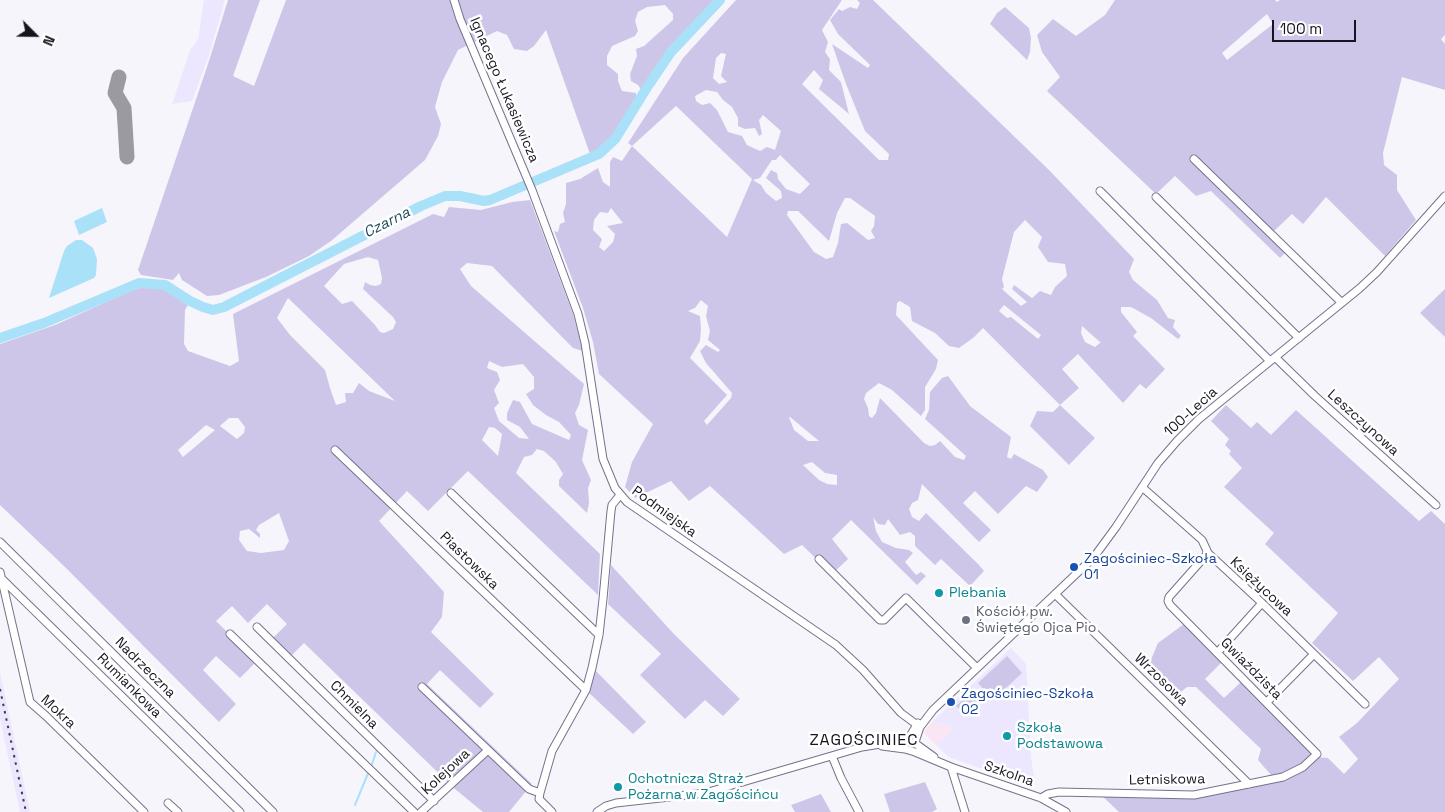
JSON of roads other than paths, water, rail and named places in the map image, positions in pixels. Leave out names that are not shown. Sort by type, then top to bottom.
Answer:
[{"type":"street","name":"Ignacego Łukasiewicza","points":[[454,0],[460,19],[532,190]]},
{"type":"street","points":[[1194,159],[1341,302]]},
{"type":"street","name":"Podmiejska","points":[[532,190],[578,314],[585,343],[604,459],[611,482],[620,495],[676,536],[826,638],[858,666],[901,713],[918,726]]},
{"type":"street","name":"Leszczynowa","points":[[1100,191],[1273,359],[1436,505]]},
{"type":"street","name":"100-Lecia","points":[[907,750],[913,749],[911,741],[925,715],[933,710],[1056,595],[1102,547],[1158,463],[1188,430],[1377,272],[1445,196]]},
{"type":"street","points":[[1156,197],[1299,338]]},
{"type":"street","name":"Piastowska","points":[[335,450],[386,501],[586,690]]},
{"type":"street","name":"Księżycowa","points":[[1142,487],[1202,540],[1208,554],[1262,603],[1365,704]]},
{"type":"street","points":[[452,493],[598,635]]},
{"type":"street","points":[[552,812],[539,799],[540,793],[552,751],[586,690],[592,668],[598,635],[610,511],[620,495]]},
{"type":"street","name":"Nadrzeczna","points":[[0,542],[273,812]]},
{"type":"street","name":"Gwiaździsta","points":[[1208,554],[1169,597],[1168,601],[1317,754]]},
{"type":"street","points":[[819,559],[880,620],[884,620],[906,598],[977,668]]},
{"type":"street","name":"Mokra","points":[[1,575],[30,702],[144,812]]},
{"type":"street","name":"Rumiankowa","points":[[1,575],[240,812]]},
{"type":"street","name":"Wrzosowa","points":[[1056,595],[1249,784]]},
{"type":"street","points":[[1217,653],[1262,603]]},
{"type":"street","name":"Chmielna","points":[[257,626],[434,801]]},
{"type":"street","points":[[230,634],[414,812]]},
{"type":"street","points":[[1267,702],[1314,654]]},
{"type":"street","points":[[422,688],[529,789],[540,793]]},
{"type":"street","points":[[597,812],[606,806],[616,803],[706,793],[874,745],[911,741]]},
{"type":"street","points":[[907,750],[903,744],[911,741]]},
{"type":"street","name":"Szkolna","points":[[911,741],[942,763]]},
{"type":"street","points":[[874,745],[907,750]]},
{"type":"street","name":"Szkolna","points":[[907,750],[950,767],[1041,798],[1066,812]]},
{"type":"street","name":"Kolejowa","points":[[421,812],[487,751]]},
{"type":"street","name":"Letniskowa","points":[[1041,798],[1048,794],[1059,792],[1194,795],[1283,777],[1303,767],[1317,754]]},
{"type":"street","points":[[832,756],[859,812]]},
{"type":"street","points":[[950,767],[965,812]]},
{"type":"street","points":[[168,803],[178,812]]},
{"type":"water","points":[[102,208],[107,222],[79,235],[74,221]]},
{"type":"water","points":[[76,240],[82,240],[93,248],[97,259],[96,275],[94,278],[49,298],[64,251],[67,246]]},
{"type":"waterway","name":"Czarna","points":[[0,338],[44,323],[139,283],[165,285],[190,301],[213,310],[224,307],[421,206],[445,196],[460,196],[484,201],[490,200],[599,154],[616,138],[671,52],[720,0]]},
{"type":"waterway","points":[[371,767],[376,752]]},
{"type":"waterway","points":[[355,805],[369,771]]},
{"type":"railway","points":[[0,689],[26,812]]},
{"type":"place","name":"Zagościniec-Szkoła 01","points":[[1074,567]]},
{"type":"place","name":"Plebania","points":[[939,593]]},
{"type":"place","name":"Kościół pw. Świętego Ojca Pio","points":[[966,620]]},
{"type":"place","name":"Zagościniec-Szkoła 02","points":[[951,702]]},
{"type":"place","name":"Szkoła Podstawowa","points":[[1007,736]]},
{"type":"place","name":"Ochotnicza Straż Pożarna w Zagościńcu","points":[[618,787]]},
{"type":"district","name":"ZAGOŚCINIEC","points":[[864,741]]}]
